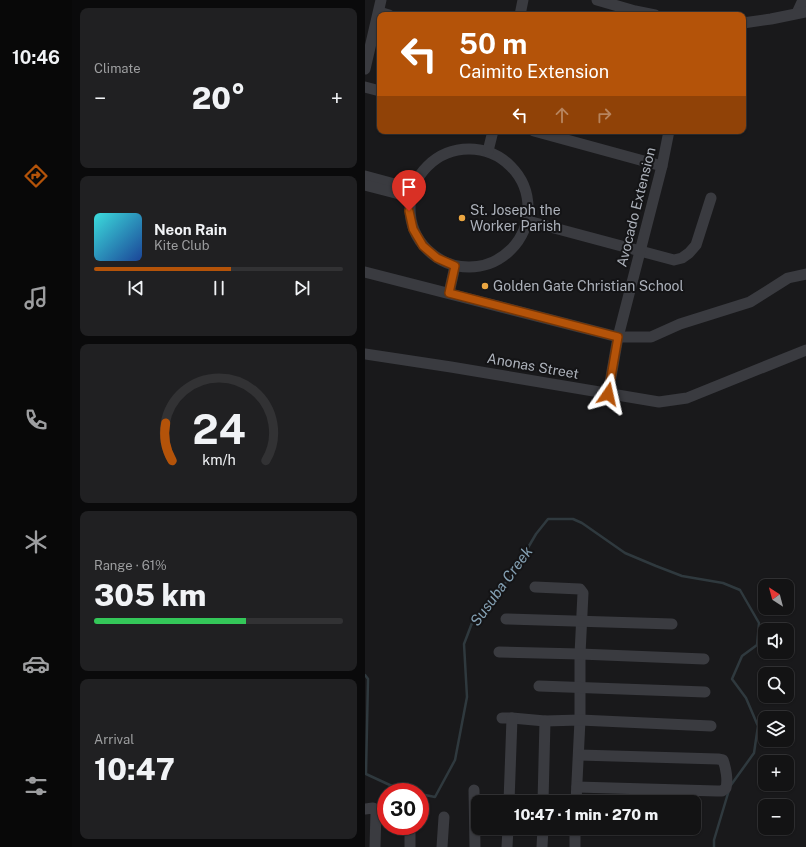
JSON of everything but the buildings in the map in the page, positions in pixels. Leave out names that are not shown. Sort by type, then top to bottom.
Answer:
[{"type":"street","points":[[381,0],[384,12]]},
{"type":"street","points":[[521,12],[523,0]]},
{"type":"street","points":[[597,0],[619,3],[646,12]]},
{"type":"street","points":[[746,23],[801,13],[803,0]]},
{"type":"street","points":[[365,68],[377,34]]},
{"type":"street","points":[[365,87],[377,90]]},
{"type":"street","points":[[485,150],[486,134]]},
{"type":"street","points":[[485,150],[492,134]]},
{"type":"street","points":[[545,134],[662,166]]},
{"type":"street","name":"Avocado Extension","points":[[608,394],[618,337],[641,251],[668,134]]},
{"type":"street","points":[[463,148],[485,150],[504,159],[517,171],[525,186],[529,204],[528,221],[520,239],[508,253],[497,260],[492,263],[473,267],[455,266],[437,258],[423,246],[413,229],[409,211],[412,193],[418,177],[430,163],[446,153],[463,148]]},
{"type":"street","points":[[365,176],[412,193]]},
{"type":"street","points":[[365,185],[412,193]]},
{"type":"street","points":[[528,221],[674,260],[682,258],[696,245],[711,198]]},
{"type":"street","points":[[449,293],[455,266]]},
{"type":"street","points":[[365,272],[618,337],[651,337],[680,324],[750,302],[788,278],[806,274]]},
{"type":"street","name":"Anonas Street","points":[[365,354],[659,402],[687,398],[806,350]]},
{"type":"street","points":[[535,587],[580,589],[583,593],[580,654],[579,755],[576,795]]},
{"type":"street","points":[[507,619],[672,624]]},
{"type":"street","points":[[499,652],[704,659]]},
{"type":"street","points":[[539,686],[705,692]]},
{"type":"street","points":[[509,795],[507,718],[545,721],[580,720],[711,726]]},
{"type":"street","points":[[543,795],[545,721]]},
{"type":"street","points":[[577,787],[722,791],[726,788],[727,784],[723,760],[718,759],[579,755]]},
{"type":"street","points":[[474,790],[475,847]]},
{"type":"street","points":[[365,809],[373,808],[376,812],[375,847]]},
{"type":"street","points":[[442,847],[444,817]]},
{"type":"street","points":[[410,835],[410,847]]},
{"type":"street","points":[[507,847],[508,835]]},
{"type":"street","points":[[542,847],[543,835]]},
{"type":"street","points":[[575,835],[575,847]]},
{"type":"waterway","name":"Susuba Creek","points":[[429,796],[435,797],[455,760],[467,697],[464,644],[472,623],[512,575],[536,534],[548,519],[573,519],[582,523],[625,553],[682,576],[723,583],[740,590],[759,623],[757,645],[742,656],[732,679],[746,698],[758,726],[754,753],[731,785]]},
{"type":"waterway","name":"Susuba Creek","points":[[365,675],[368,679],[366,774],[386,783]]},
{"type":"waterway","name":"Susuba Creek","points":[[714,847],[714,840],[729,790]]},
{"type":"place","name":"St. Joseph the Worker Parish","points":[[462,218]]},
{"type":"place","name":"Golden Gate Christian School","points":[[485,286]]},
{"type":"route","points":[[409,211],[413,229],[423,246],[437,258],[455,266],[449,293],[618,337],[608,394]]}]
